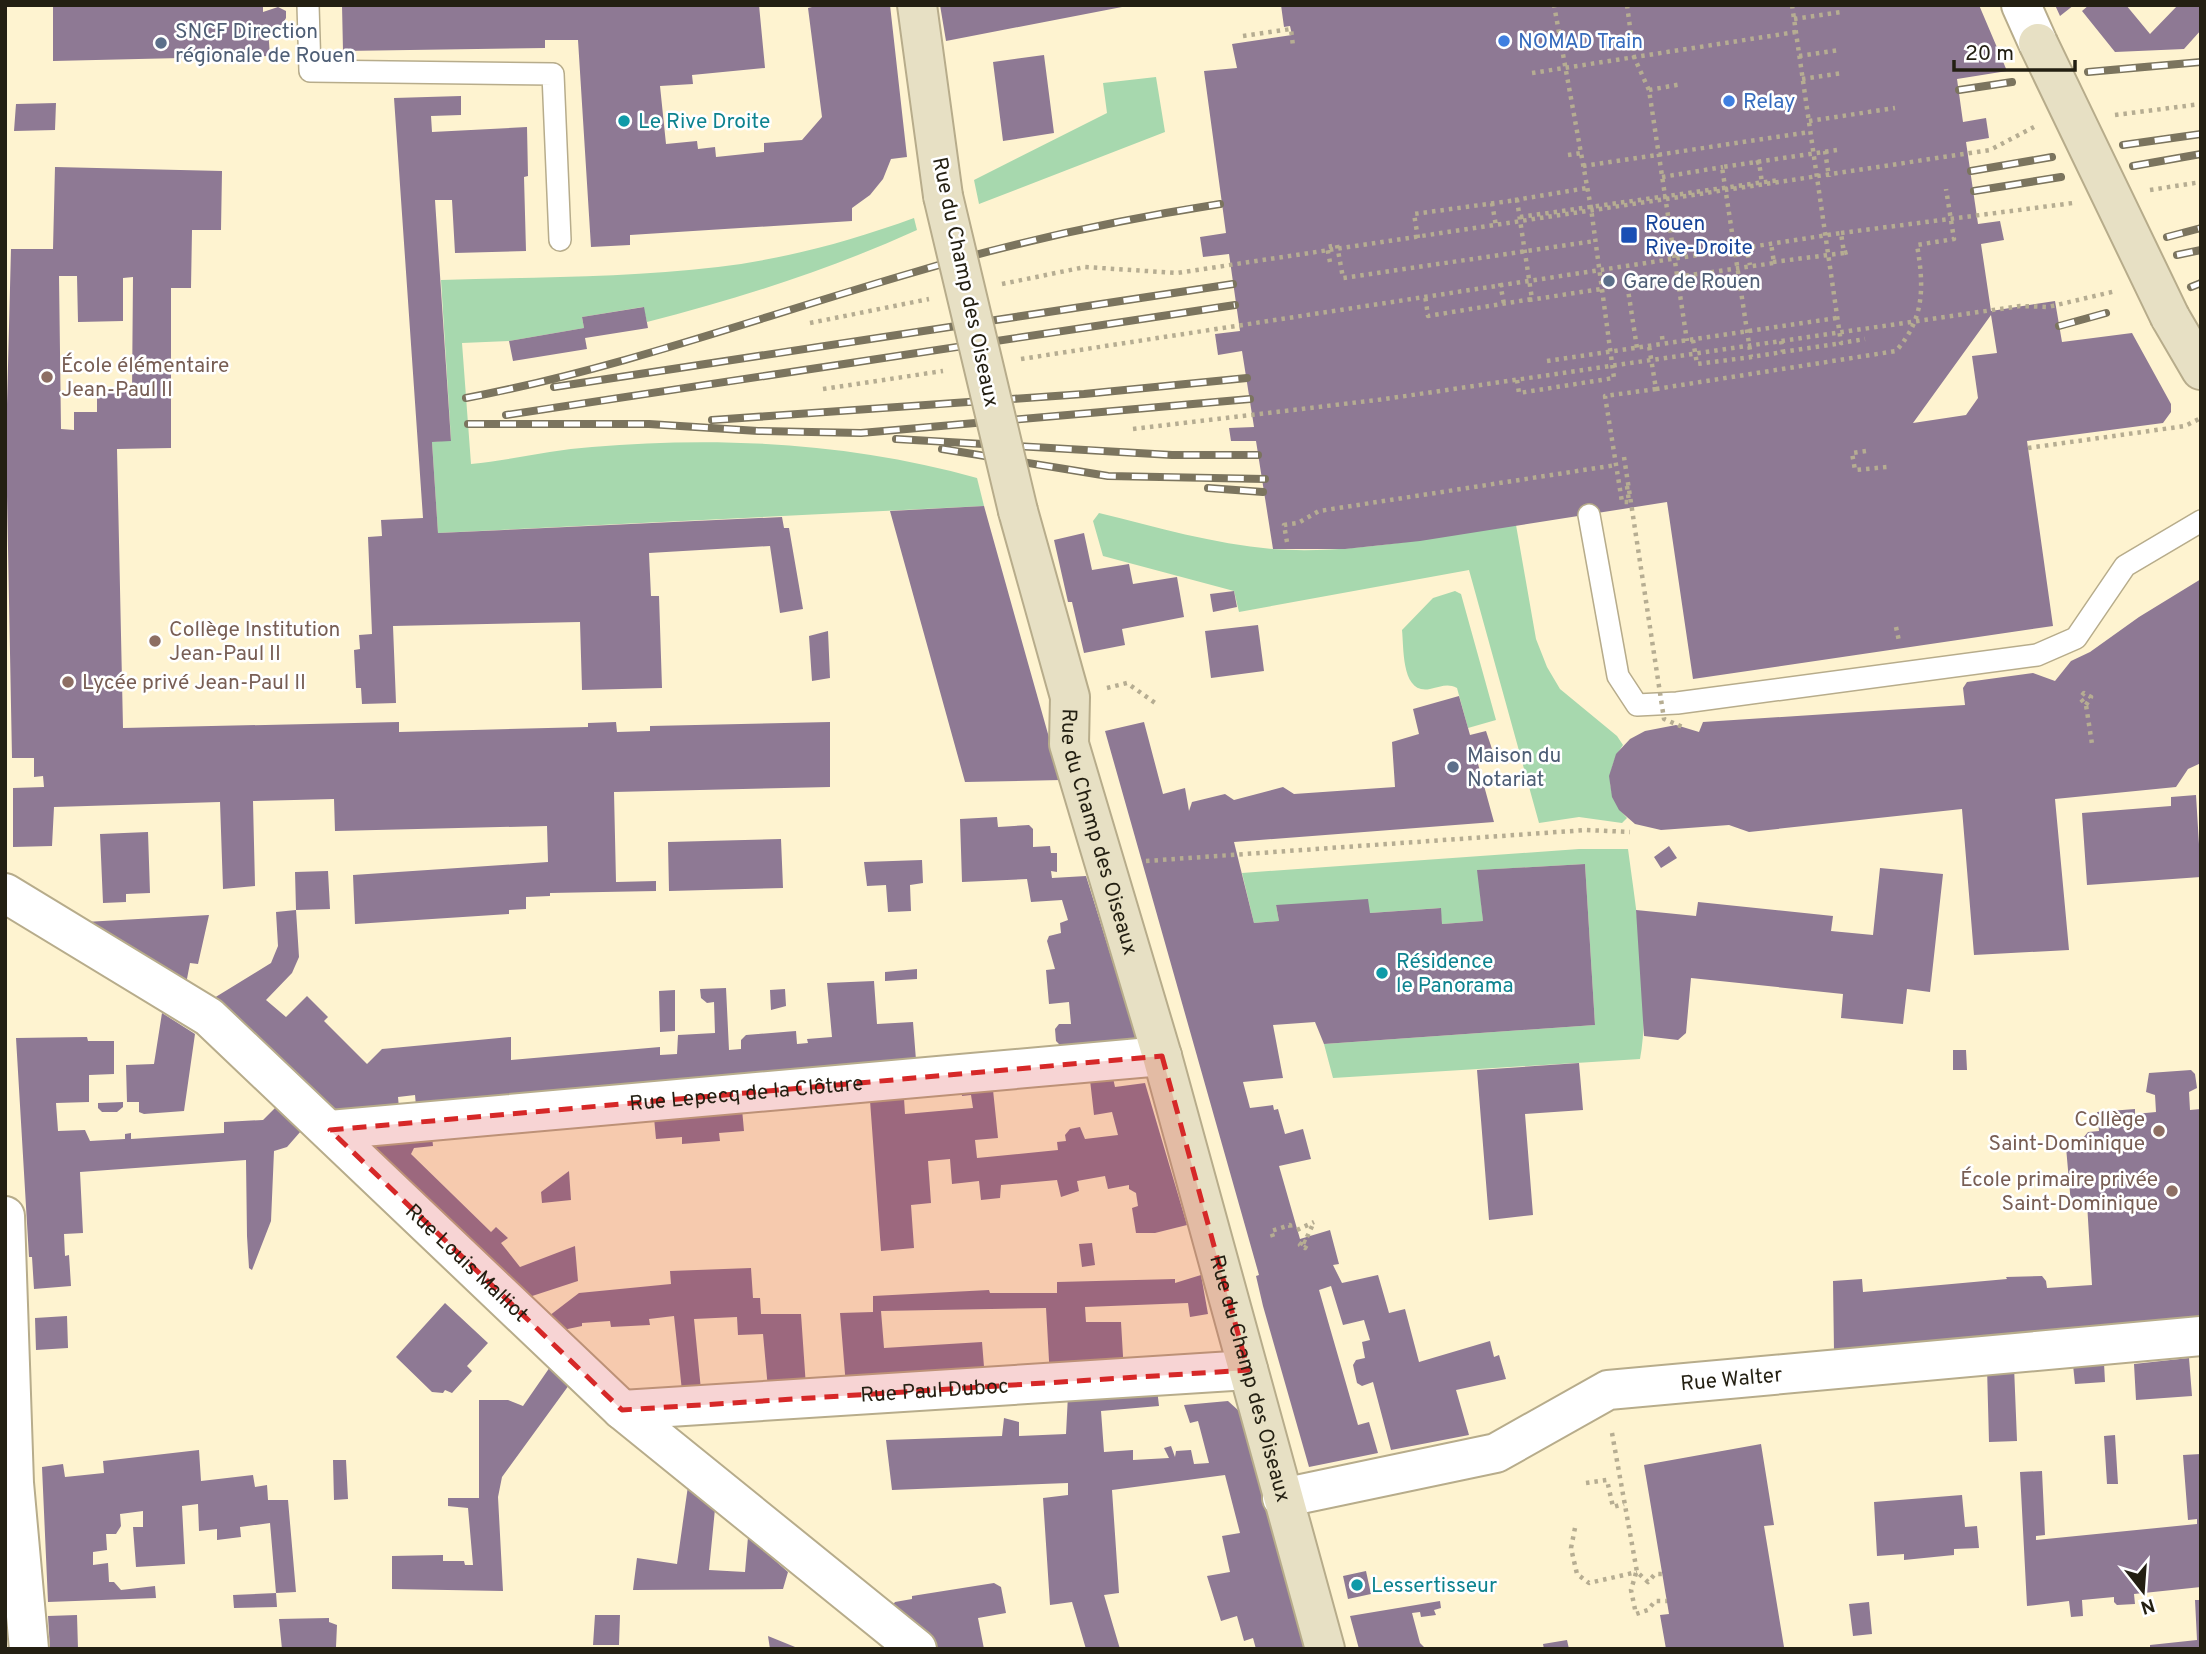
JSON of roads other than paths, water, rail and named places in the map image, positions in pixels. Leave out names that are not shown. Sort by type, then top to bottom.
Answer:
[{"type":"street","name":"Rue du Champ des Oiseaux","points":[[917,5],[943,196],[1018,511],[1070,697],[1069,744],[1162,1056],[1325,1649]]},
{"type":"street","points":[[2021,5],[2170,317],[2201,370]]},
{"type":"street","name":"Rue Louis Malliot","points":[[5,893],[209,1017],[622,1410],[917,1649]]},
{"type":"street","name":"Rue Lepecq de la Clôture","points":[[330,1130],[1162,1056]]},
{"type":"street","points":[[5,1216],[14,1483],[29,1649]]},
{"type":"street","name":"Rue Walter","points":[[1282,1498],[1496,1453],[1608,1390],[2201,1336]]},
{"type":"street","name":"Rue Paul Duboc","points":[[622,1410],[1248,1370]]},
{"type":"lane","points":[[308,5],[310,71],[553,74],[560,240]]},
{"type":"lane","points":[[1589,515],[1618,676],[1637,705],[1677,703],[2038,655],[2076,638],[2125,566],[2201,521]]},
{"type":"railway","points":[[2088,72],[2201,62]]},
{"type":"railway","points":[[1959,90],[2012,82]]},
{"type":"railway","points":[[2123,145],[2201,134]]},
{"type":"railway","points":[[2133,166],[2201,154]]},
{"type":"railway","points":[[1971,171],[2052,157]]},
{"type":"railway","points":[[1974,191],[2061,177]]},
{"type":"railway","points":[[466,398],[636,357],[990,251],[1143,217],[1220,204]]},
{"type":"railway","points":[[2167,237],[2201,228]]},
{"type":"railway","points":[[2177,255],[2201,250]]},
{"type":"railway","points":[[2191,287],[2201,283]]},
{"type":"railway","points":[[554,387],[1233,284]]},
{"type":"railway","points":[[506,415],[1235,305]]},
{"type":"railway","points":[[2059,326],[2106,313]]},
{"type":"railway","points":[[712,420],[1084,394],[1247,378]]},
{"type":"railway","points":[[468,424],[649,424],[758,431],[861,433],[1250,399]]},
{"type":"railway","points":[[896,439],[1172,455],[1258,455]]},
{"type":"railway","points":[[942,449],[1108,476],[1265,479]]},
{"type":"railway","points":[[1208,488],[1263,492]]},
{"type":"place","name":"NOMAD Train","points":[[1504,41]]},
{"type":"place","name":"SNCF Direction régionale de Rouen","points":[[161,43]]},
{"type":"place","name":"Relay","points":[[1729,101]]},
{"type":"place","name":"Le Rive Droite","points":[[624,121]]},
{"type":"place","name":"Rouen Rive-Droite","points":[[1629,235]]},
{"type":"place","name":"Gare de Rouen","points":[[1609,281]]},
{"type":"place","name":"École élémentaire Jean-Paul II","points":[[47,377]]},
{"type":"place","name":"Collège Institution Jean-Paul II","points":[[155,641]]},
{"type":"place","name":"Lycée privé Jean-Paul II","points":[[68,682]]},
{"type":"place","name":"Maison du Notariat","points":[[1453,767]]},
{"type":"place","name":"Résidence le Panorama","points":[[1382,973]]},
{"type":"place","name":"Collège Saint-Dominique","points":[[2159,1131]]},
{"type":"place","name":"École primaire privée Saint-Dominique","points":[[2172,1191]]},
{"type":"place","name":"Lessertisseur","points":[[1357,1585]]}]
